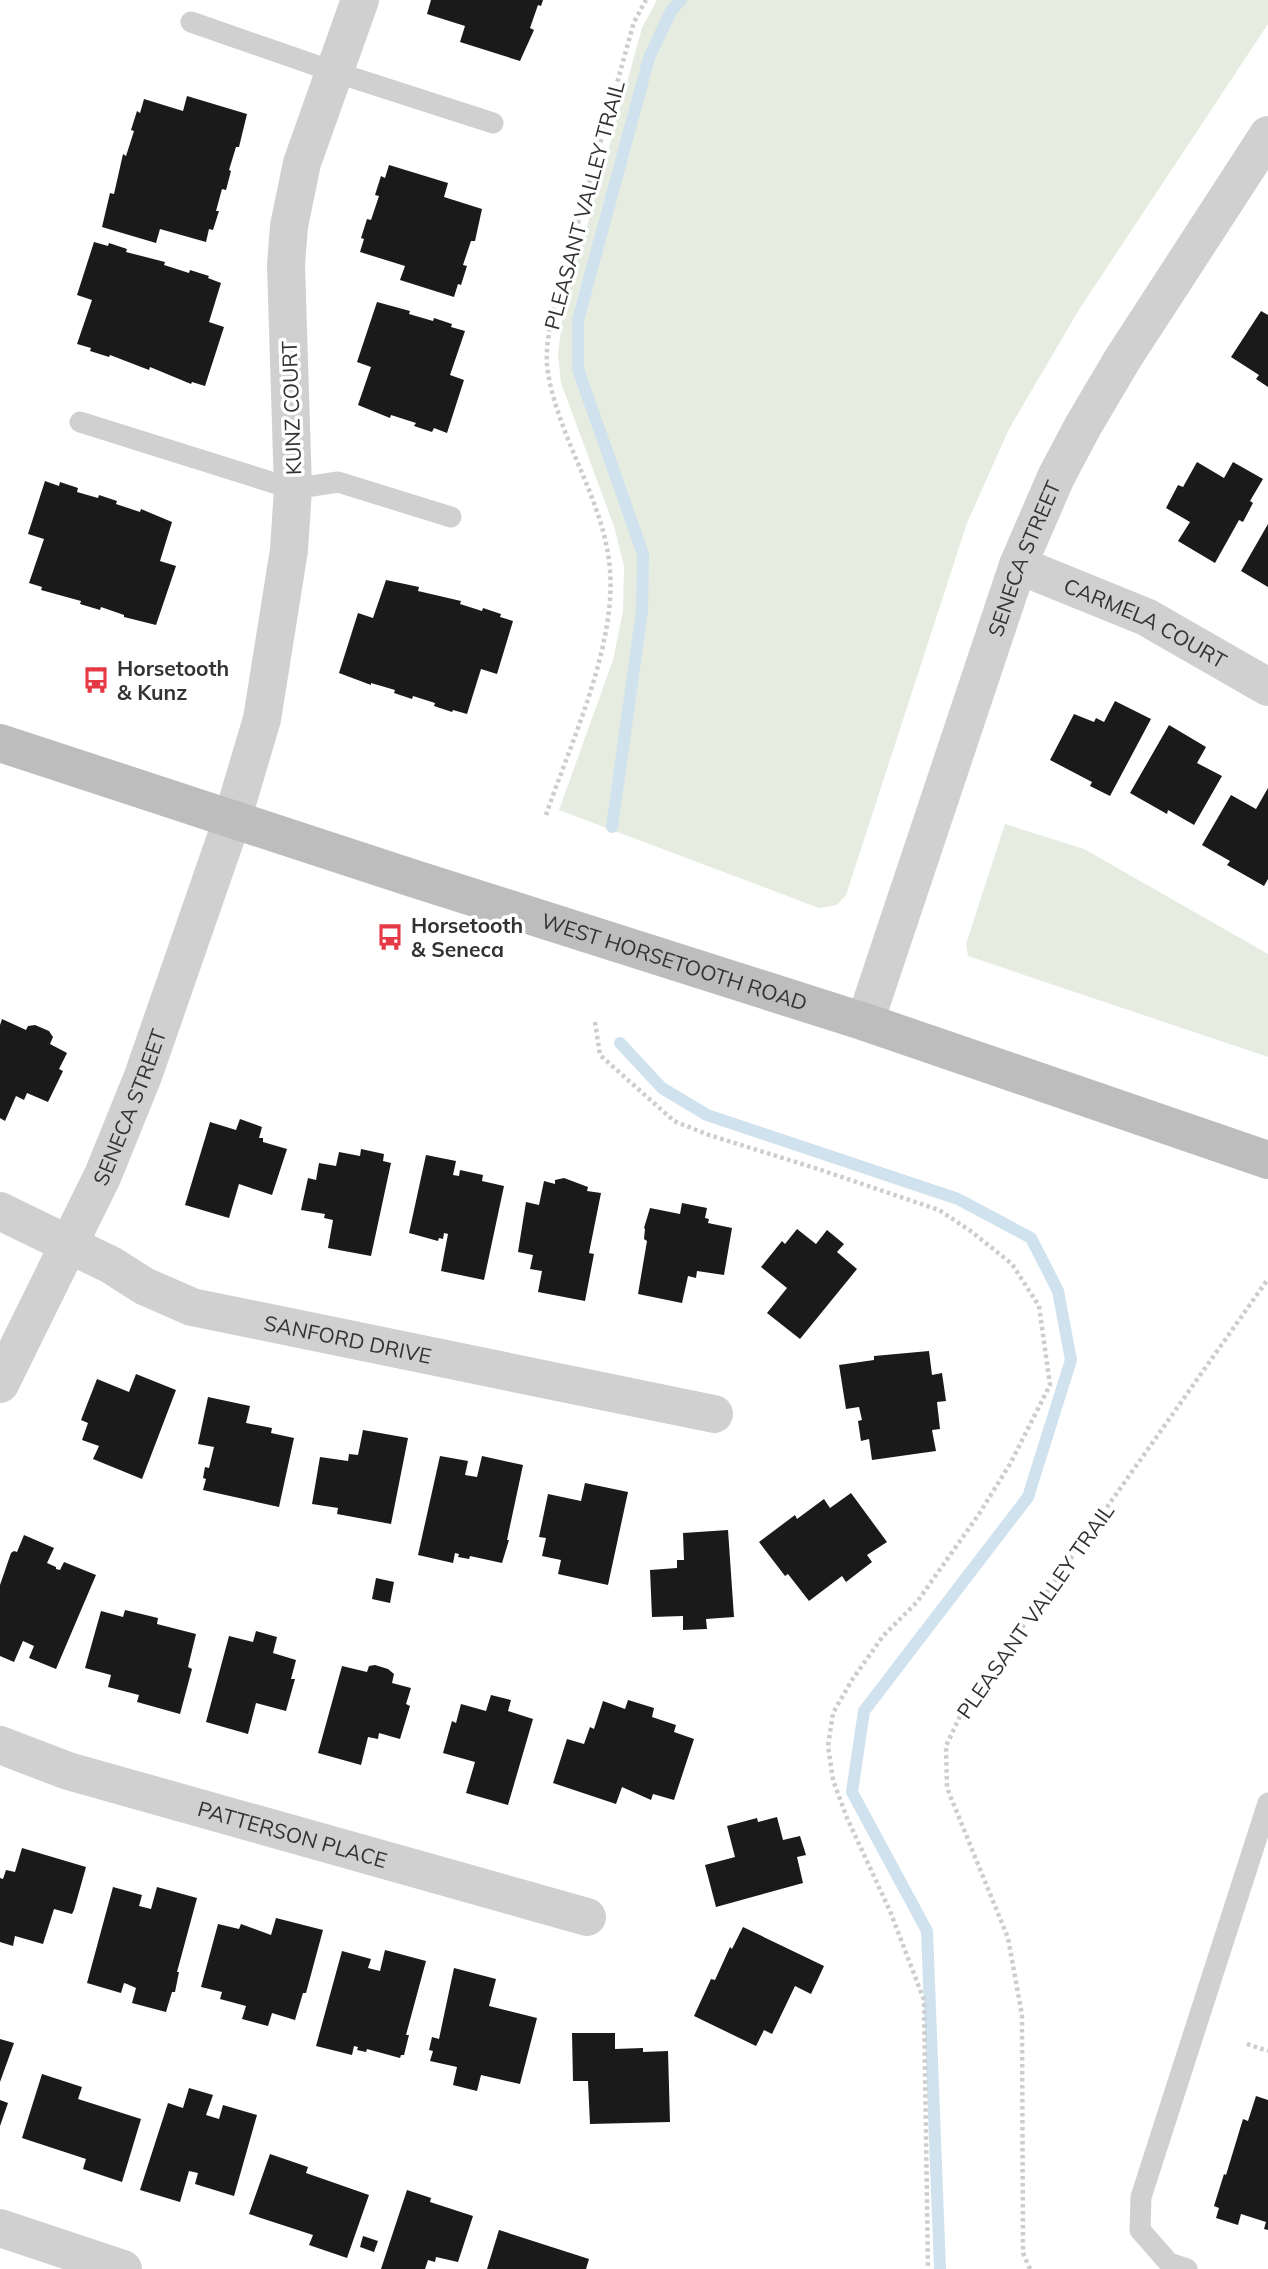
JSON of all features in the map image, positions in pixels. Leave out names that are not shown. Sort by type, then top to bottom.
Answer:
[{"type":"main road","name":"WEST HORSETOOTH ROAD","points":[[0,743],[865,1022],[1268,1160]]},
{"type":"street","name":"KUNZ COURT","points":[[232,820],[262,719],[289,550],[293,489],[286,265],[289,226],[302,163],[360,0]]},
{"type":"street","name":"SENECA STREET","points":[[865,1022],[1018,565],[1056,477],[1083,426],[1256,181],[1268,135]]},
{"type":"street","name":"CARMELA COURT","points":[[1018,565],[1146,617],[1268,687]]},
{"type":"street","name":"SENECA STREET","points":[[0,1384],[103,1175],[143,1076],[232,820]]},
{"type":"street","name":"SANFORD DRIVE","points":[[0,1211],[111,1265],[144,1286],[192,1307],[714,1414]]},
{"type":"street","name":"PATTERSON PLACE","points":[[0,1745],[68,1771],[587,1917]]},
{"type":"street","points":[[0,2228],[123,2269]]},
{"type":"lane","points":[[191,22],[334,72],[493,122]]},
{"type":"lane","points":[[80,422],[293,489],[338,482],[451,517]]},
{"type":"lane","points":[[1186,2269],[1169,2263],[1140,2230],[1142,2197],[1268,1803]]},
{"type":"path","name":"PLEASANT VALLEY TRAIL","points":[[546,815],[601,657],[609,615],[610,570],[603,532],[554,398],[547,372],[547,347],[551,320],[634,22],[646,0]]},
{"type":"path","points":[[595,1022],[600,1055],[674,1121],[709,1135],[818,1168],[939,1210],[972,1231],[1012,1264],[1039,1306],[1050,1385],[1010,1464],[979,1514],[917,1602],[883,1636],[852,1680],[833,1713],[828,1746],[833,1780],[847,1818],[890,1911],[924,2000],[928,2269]]},
{"type":"path","name":"PLEASANT VALLEY TRAIL","points":[[1030,2269],[1023,2253],[1022,2015],[1007,1938],[947,1788],[946,1746],[961,1714],[1268,1279]]},
{"type":"path","points":[[1247,2044],[1268,2051]]},
{"type":"shaded area","points":[[657,0],[1268,0],[1268,24],[1080,308],[1009,429],[967,523],[846,895],[837,905],[819,908],[559,810],[613,660],[623,611],[624,566],[614,526],[561,383],[558,354],[563,313],[642,28]]},
{"type":"shaded area","points":[[1005,824],[1084,849],[1268,954],[1268,1057],[968,956],[966,944]]},
{"type":"building","points":[[431,0],[543,0],[541,6],[538,5],[530,28],[534,30],[520,61],[460,42],[465,26],[427,14]]},
{"type":"building","points":[[187,96],[247,114],[239,147],[236,147],[229,170],[231,171],[226,190],[222,189],[216,211],[219,211],[213,230],[209,229],[206,242],[160,229],[156,243],[102,227],[110,193],[114,194],[123,154],[126,156],[137,111],[140,113],[144,99],[183,111]]},
{"type":"building","points":[[389,165],[448,183],[444,197],[482,209],[475,241],[471,241],[463,265],[467,266],[461,285],[458,284],[454,297],[400,280],[405,266],[360,252],[367,219],[371,220],[379,196],[375,195],[381,176],[385,178]]},
{"type":"building","points":[[94,242],[108,246],[109,243],[127,249],[126,252],[165,262],[164,265],[189,273],[190,270],[209,276],[208,278],[221,283],[209,322],[224,327],[205,386],[192,382],[191,384],[150,367],[149,370],[110,355],[109,357],[90,351],[91,348],[77,344],[92,300],[77,295]]},
{"type":"building","points":[[377,302],[433,321],[434,318],[465,331],[450,375],[464,380],[447,433],[434,428],[432,432],[414,426],[416,423],[391,415],[390,418],[358,405],[371,367],[357,362]]},
{"type":"building","points":[[1261,311],[1268,315],[1268,387],[1256,379],[1259,375],[1231,357]]},
{"type":"building","points":[[1197,462],[1224,478],[1233,462],[1263,479],[1250,501],[1253,503],[1243,522],[1239,520],[1215,563],[1178,541],[1190,522],[1166,508],[1178,485],[1183,487]]},
{"type":"building","points":[[45,481],[59,486],[60,482],[78,488],[77,492],[98,498],[99,495],[117,501],[116,504],[140,512],[141,509],[172,522],[160,561],[176,566],[156,625],[124,617],[101,607],[100,610],[80,604],[81,601],[41,590],[42,587],[29,583],[44,539],[28,534]]},
{"type":"building","points":[[1268,524],[1268,587],[1241,571]]},
{"type":"building","points":[[386,580],[419,587],[418,591],[461,601],[460,604],[482,611],[483,608],[513,621],[497,674],[481,669],[467,714],[453,710],[452,712],[434,706],[435,703],[413,696],[412,699],[394,693],[395,690],[371,685],[339,673],[358,613],[373,618]]},
{"type":"building","points":[[1115,701],[1151,719],[1110,796],[1090,786],[1092,782],[1050,760],[1074,714],[1094,722],[1096,718],[1104,722]]},
{"type":"building","points":[[1169,725],[1206,747],[1197,763],[1222,776],[1194,825],[1168,810],[1167,814],[1130,793]]},
{"type":"building","points":[[1268,788],[1268,879],[1264,886],[1227,865],[1230,861],[1202,845],[1231,795],[1256,809]]},
{"type":"building","points":[[2,1019],[26,1030],[28,1026],[35,1025],[49,1031],[53,1037],[50,1044],[67,1053],[59,1069],[63,1071],[48,1102],[27,1093],[24,1100],[16,1096],[5,1121],[0,1118]]},
{"type":"building","points":[[240,1119],[262,1127],[259,1138],[263,1138],[263,1142],[287,1149],[272,1195],[239,1184],[229,1218],[185,1205],[210,1122],[236,1130]]},
{"type":"building","points":[[361,1149],[384,1154],[383,1161],[391,1163],[371,1256],[328,1248],[333,1220],[324,1218],[325,1214],[301,1210],[308,1178],[316,1180],[319,1163],[336,1166],[339,1152],[360,1156]]},
{"type":"building","points":[[426,1155],[456,1161],[453,1175],[459,1176],[460,1170],[483,1175],[482,1181],[504,1186],[484,1280],[441,1271],[448,1234],[444,1233],[443,1239],[439,1238],[438,1241],[409,1233]]},
{"type":"building","points":[[564,1178],[588,1187],[587,1191],[601,1193],[589,1253],[594,1254],[585,1301],[538,1292],[542,1271],[530,1269],[533,1255],[518,1252],[526,1202],[539,1205],[544,1181],[555,1184],[555,1180]]},
{"type":"building","points":[[682,1203],[707,1208],[705,1218],[709,1219],[708,1223],[732,1228],[724,1275],[697,1271],[696,1278],[688,1276],[682,1303],[638,1294],[647,1241],[644,1239],[644,1228],[650,1208],[680,1214]]},
{"type":"building","points":[[797,1229],[816,1244],[827,1230],[844,1244],[837,1252],[857,1269],[800,1339],[767,1313],[787,1288],[761,1267],[782,1241],[785,1244]]},
{"type":"building","points":[[929,1351],[932,1375],[942,1373],[946,1401],[937,1402],[940,1429],[932,1430],[936,1451],[872,1460],[869,1439],[861,1441],[858,1421],[862,1420],[859,1407],[846,1409],[839,1365],[874,1360],[874,1356]]},
{"type":"building","points":[[136,1374],[176,1390],[142,1479],[93,1459],[99,1446],[82,1440],[88,1423],[81,1420],[97,1379],[129,1392]]},
{"type":"building","points":[[208,1397],[250,1406],[246,1423],[272,1428],[271,1433],[294,1438],[279,1507],[203,1490],[205,1467],[209,1468],[214,1447],[198,1444]]},
{"type":"building","points":[[363,1430],[408,1438],[391,1524],[337,1514],[338,1508],[312,1504],[320,1457],[348,1461],[349,1454],[358,1455]]},
{"type":"building","points":[[440,1456],[468,1461],[465,1475],[477,1477],[482,1456],[523,1465],[502,1563],[470,1556],[469,1559],[458,1557],[459,1554],[455,1553],[453,1563],[418,1555]]},
{"type":"building","points":[[585,1483],[628,1492],[608,1585],[558,1574],[561,1560],[542,1556],[546,1538],[539,1537],[548,1494],[581,1501]]},
{"type":"building","points":[[851,1493],[887,1542],[867,1555],[872,1562],[846,1582],[842,1576],[809,1601],[788,1574],[785,1576],[759,1542],[795,1515],[797,1519],[824,1499],[830,1508]]},
{"type":"building","points":[[728,1530],[734,1617],[706,1619],[707,1629],[683,1630],[683,1616],[652,1617],[650,1570],[677,1568],[677,1560],[684,1560],[683,1533]]},
{"type":"building","points":[[24,1535],[54,1548],[47,1563],[56,1569],[60,1570],[64,1562],[96,1575],[56,1669],[29,1658],[34,1646],[23,1641],[14,1662],[0,1656],[0,1585],[11,1553],[17,1552]]},
{"type":"building","points":[[376,1578],[394,1582],[390,1603],[372,1599]]},
{"type":"building","points":[[125,1610],[158,1618],[157,1624],[196,1634],[188,1667],[192,1669],[180,1714],[137,1702],[139,1695],[108,1687],[111,1675],[85,1668],[101,1611],[123,1617]]},
{"type":"building","points":[[256,1631],[277,1637],[273,1653],[296,1660],[291,1679],[295,1679],[286,1711],[256,1703],[248,1734],[206,1722],[229,1636],[253,1642]]},
{"type":"building","points":[[375,1665],[394,1674],[392,1683],[411,1688],[406,1704],[410,1706],[400,1739],[379,1733],[378,1739],[368,1737],[361,1765],[318,1753],[342,1666],[367,1672],[369,1666]]},
{"type":"building","points":[[491,1695],[511,1700],[508,1711],[533,1719],[508,1805],[466,1793],[475,1762],[443,1753],[452,1721],[456,1723],[461,1704],[486,1711]]},
{"type":"building","points":[[628,1700],[654,1708],[652,1717],[676,1725],[674,1732],[694,1739],[674,1800],[653,1794],[651,1800],[622,1787],[616,1804],[553,1783],[567,1739],[584,1744],[590,1727],[594,1729],[603,1701],[625,1709]]},
{"type":"building","points":[[777,1817],[783,1840],[800,1836],[806,1855],[797,1857],[803,1883],[716,1907],[705,1865],[735,1857],[727,1826],[757,1818],[758,1822]]},
{"type":"building","points":[[22,1848],[86,1867],[72,1914],[54,1909],[43,1944],[15,1936],[13,1946],[0,1942],[0,1878],[3,1879],[6,1870],[15,1872]]},
{"type":"building","points":[[113,1887],[142,1895],[139,1906],[151,1909],[157,1887],[197,1898],[177,1972],[175,1992],[172,1992],[166,2012],[132,2003],[136,1988],[127,1984],[124,1983],[121,1993],[87,1983]]},
{"type":"building","points":[[276,1918],[323,1930],[306,1993],[303,1993],[295,2020],[272,2013],[268,2026],[242,2019],[246,2006],[220,1999],[222,1992],[201,1987],[218,1924],[239,1929],[241,1924],[271,1935]]},
{"type":"building","points":[[743,1927],[824,1966],[811,1994],[795,1986],[772,2034],[764,2030],[756,2046],[694,2016],[711,1979],[715,1980],[730,1947],[732,1949]]},
{"type":"building","points":[[385,1950],[426,1961],[406,2035],[409,2035],[404,2055],[400,2058],[367,2049],[366,2052],[357,2050],[358,2047],[354,2046],[352,2055],[316,2046],[342,1951],[371,1959],[368,1968],[380,1971]]},
{"type":"building","points":[[454,1968],[496,1979],[489,2006],[537,2018],[520,2084],[481,2075],[477,2091],[453,2085],[457,2067],[430,2061],[433,2051],[429,2050],[432,2037],[439,2039]]},
{"type":"building","points":[[572,2033],[615,2033],[615,2049],[668,2051],[670,2122],[590,2124],[588,2081],[573,2081]]},
{"type":"building","points":[[0,2039],[14,2043],[0,2082]]},
{"type":"building","points":[[42,2074],[82,2087],[78,2099],[141,2119],[122,2182],[83,2169],[86,2159],[22,2138]]},
{"type":"building","points":[[189,2088],[213,2095],[206,2115],[219,2119],[223,2105],[257,2115],[234,2196],[195,2184],[198,2173],[189,2171],[180,2202],[140,2190],[168,2103],[183,2108]]},
{"type":"building","points":[[1256,2096],[1268,2100],[1268,2230],[1264,2229],[1266,2222],[1241,2214],[1238,2225],[1216,2218],[1219,2208],[1214,2206],[1243,2119],[1248,2121]]},
{"type":"building","points":[[0,2100],[8,2103],[0,2126]]},
{"type":"building","points":[[270,2154],[308,2167],[306,2173],[369,2195],[347,2258],[309,2245],[313,2235],[249,2214]]},
{"type":"building","points":[[407,2190],[431,2198],[430,2202],[473,2216],[458,2262],[436,2257],[435,2262],[428,2260],[425,2269],[381,2269]]},
{"type":"building","points":[[499,2230],[589,2259],[586,2269],[487,2269]]},
{"type":"building","points":[[363,2236],[378,2241],[374,2252],[360,2247]]},
{"type":"waterway","points":[[612,827],[642,611],[643,554],[578,369],[578,320],[649,58],[671,11],[681,0]]},
{"type":"waterway","points":[[620,1043],[662,1088],[707,1115],[958,1199],[1031,1238],[1058,1291],[1071,1360],[1028,1497],[864,1711],[852,1792],[927,1931],[940,2269]]},
{"type":"place","name":"Horsetooth & Kunz","points":[[96,680]]},
{"type":"place","name":"Horsetooth & Seneca","points":[[390,937]]}]
